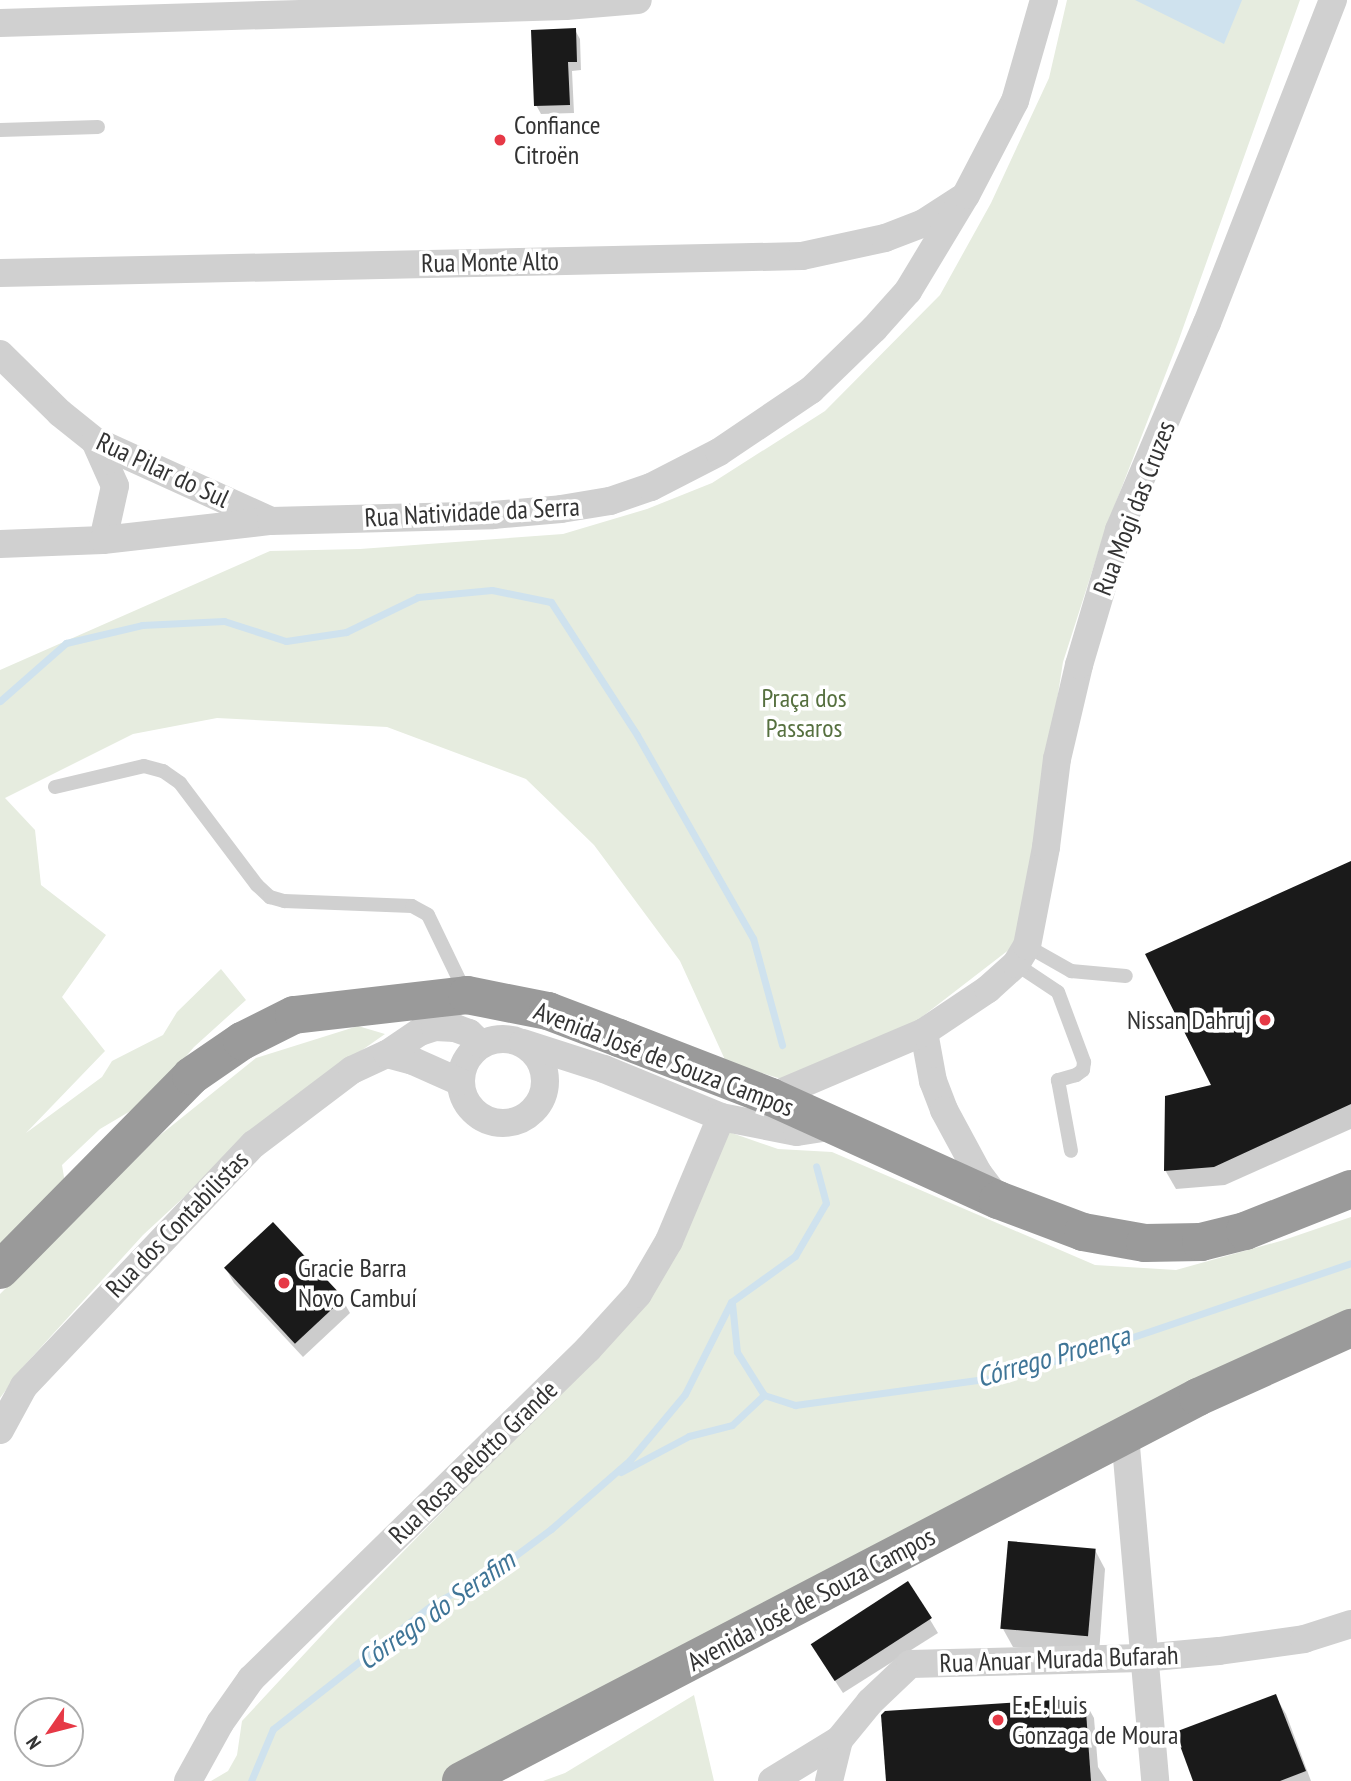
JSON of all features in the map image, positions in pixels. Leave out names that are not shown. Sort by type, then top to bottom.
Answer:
[{"type":"highway","name":"Avenida José de Souza Campos","points":[[0,1270],[191,1076],[242,1041],[294,1015],[467,995],[548,1011],[771,1097],[998,1200],[1083,1232],[1145,1243],[1201,1242],[1245,1231],[1351,1189]]},
{"type":"highway","name":"Avenida José de Souza Campos","points":[[461,1781],[1198,1397],[1346,1332]]},
{"type":"street","points":[[0,23],[459,5],[566,6],[638,0]]},
{"type":"street","name":"Rua Monte Alto","points":[[811,390],[874,329],[908,291],[966,195],[1016,100],[1044,0]]},
{"type":"street","name":"Rua Mogi das Cruzes","points":[[1021,955],[1046,847],[1057,759],[1079,665],[1119,530],[1207,323],[1333,0]]},
{"type":"street","name":"Rua Monte Alto","points":[[0,273],[802,256],[885,238],[922,224],[966,195]]},
{"type":"street","name":"Rua Pilar do Sul","points":[[0,354],[60,413],[94,441],[189,481],[271,520]]},
{"type":"street","name":"Rua Natividade da Serra","points":[[0,544],[103,540],[271,520],[493,515],[610,501],[652,487],[719,452],[811,390]]},
{"type":"street","points":[[94,441],[115,486],[103,540]]},
{"type":"street","points":[[182,530],[190,499],[189,481]]},
{"type":"street","points":[[771,1097],[924,1032],[988,989],[1021,955]]},
{"type":"street","points":[[352,1010],[414,1061],[460,1082]]},
{"type":"street","name":"Rua dos Contabilistas","points":[[0,1430],[24,1386],[254,1144],[352,1070],[435,1027],[456,1028],[469,1033],[481,1044]]},
{"type":"street","points":[[924,1032],[933,1081],[944,1110],[978,1173],[998,1200]]},
{"type":"street","points":[[523,1043],[539,1057],[545,1070],[544,1093],[537,1107],[516,1121],[501,1123],[475,1113],[466,1102],[460,1082],[466,1060],[481,1044],[509,1038],[604,1069],[721,1117],[797,1132],[836,1126]]},
{"type":"street","points":[[545,1070],[604,1069]]},
{"type":"street","name":"Rua Rosa Belotto Grande","points":[[188,1781],[220,1723],[251,1679],[588,1349],[638,1294],[669,1241],[721,1117]]},
{"type":"street","points":[[1125,1435],[1142,1658],[1155,1781]]},
{"type":"street","name":"Rua Anuar Murada Bufarah","points":[[829,1781],[839,1740],[870,1702],[910,1664],[1142,1658],[1266,1646],[1304,1639],[1351,1624]]},
{"type":"street","points":[[772,1781],[839,1740]]},
{"type":"lane","points":[[0,130],[98,127]]},
{"type":"lane","points":[[55,787],[144,766],[163,771],[180,783],[257,885],[270,897],[284,901],[412,906],[428,915],[467,995]]},
{"type":"lane","points":[[1021,955],[1071,971],[1126,976]]},
{"type":"lane","points":[[1021,955],[1058,992],[1084,1062],[1083,1070],[1076,1075],[1058,1080],[1071,1151]]},
{"type":"lane","points":[[1058,992],[1071,971]]},
{"type":"green space","name":"Praça dos Passaros","points":[[1067,0],[1300,0],[1178,342],[1106,528],[1063,662],[1019,942],[914,1023],[791,1082],[726,1062],[680,961],[594,845],[526,779],[387,727],[217,718],[133,734],[5,798],[35,830],[41,885],[106,935],[62,997],[105,1051],[26,1133],[102,1077],[112,1061],[163,1035],[177,1012],[221,969],[246,1000],[194,1047],[149,1100],[100,1129],[62,1165],[65,1183],[0,1249],[0,670],[270,551],[360,549],[563,534],[647,509],[712,483],[825,411],[940,295],[991,203],[1049,78]]},
{"type":"green space","points":[[358,1026],[385,1034],[281,1107],[143,1235],[23,1367],[0,1398],[0,1294],[159,1136],[256,1058]]},
{"type":"green space","points":[[729,1132],[778,1149],[832,1152],[1095,1265],[1176,1270],[1284,1240],[1351,1217],[1351,1313],[460,1781],[211,1781],[228,1771],[237,1755],[242,1721],[334,1622],[623,1328]]},
{"type":"green space","points":[[694,1695],[714,1781],[543,1781],[565,1773]]},
{"type":"water","points":[[1135,0],[1242,0],[1224,44]]},
{"type":"building","points":[[576,28],[577,62],[568,62],[570,105],[534,106],[531,30]]},
{"type":"building","name":"Nissan Dahruj","points":[[1351,861],[1351,1104],[1214,1167],[1164,1171],[1165,1096],[1211,1085],[1145,954]]},
{"type":"building","name":"Gracie Barra Novo Cambuí","points":[[273,1222],[344,1298],[295,1344],[224,1268]]},
{"type":"building","points":[[1008,1541],[1096,1549],[1088,1636],[1000,1629]]},
{"type":"building","points":[[908,1581],[932,1618],[835,1681],[811,1644]]},
{"type":"building","points":[[1276,1694],[1306,1771],[1280,1781],[1193,1781],[1175,1732]]},
{"type":"building","name":"E. E. Luis Gonzaga de Moura","points":[[1085,1698],[1091,1781],[886,1781],[881,1715],[885,1711]]},
{"type":"waterway","points":[[0,701],[66,643],[142,625],[224,621],[286,641],[346,632],[418,597],[492,590],[551,602],[637,735],[753,938],[782,1045]]},
{"type":"waterway","name":"Córrego do Serafim","points":[[251,1781],[273,1729],[433,1604],[496,1570],[551,1529],[630,1460],[685,1394],[731,1302],[795,1256],[826,1203],[816,1166]]},
{"type":"waterway","name":"Córrego Proença","points":[[732,1303],[737,1352],[764,1395],[795,1405],[999,1377],[1118,1342],[1351,1263]]},
{"type":"waterway","name":"Córrego do Serafim","points":[[621,1472],[689,1436],[732,1425],[764,1395]]},
{"type":"place","name":"Confiance Citroën","points":[[500,140]]},
{"type":"place","name":"Nissan Dahruj","points":[[1265,1020]]},
{"type":"place","name":"Gracie Barra Novo Cambuí","points":[[284,1283]]},
{"type":"place","name":"E. E. Luis Gonzaga de Moura","points":[[998,1720]]}]
